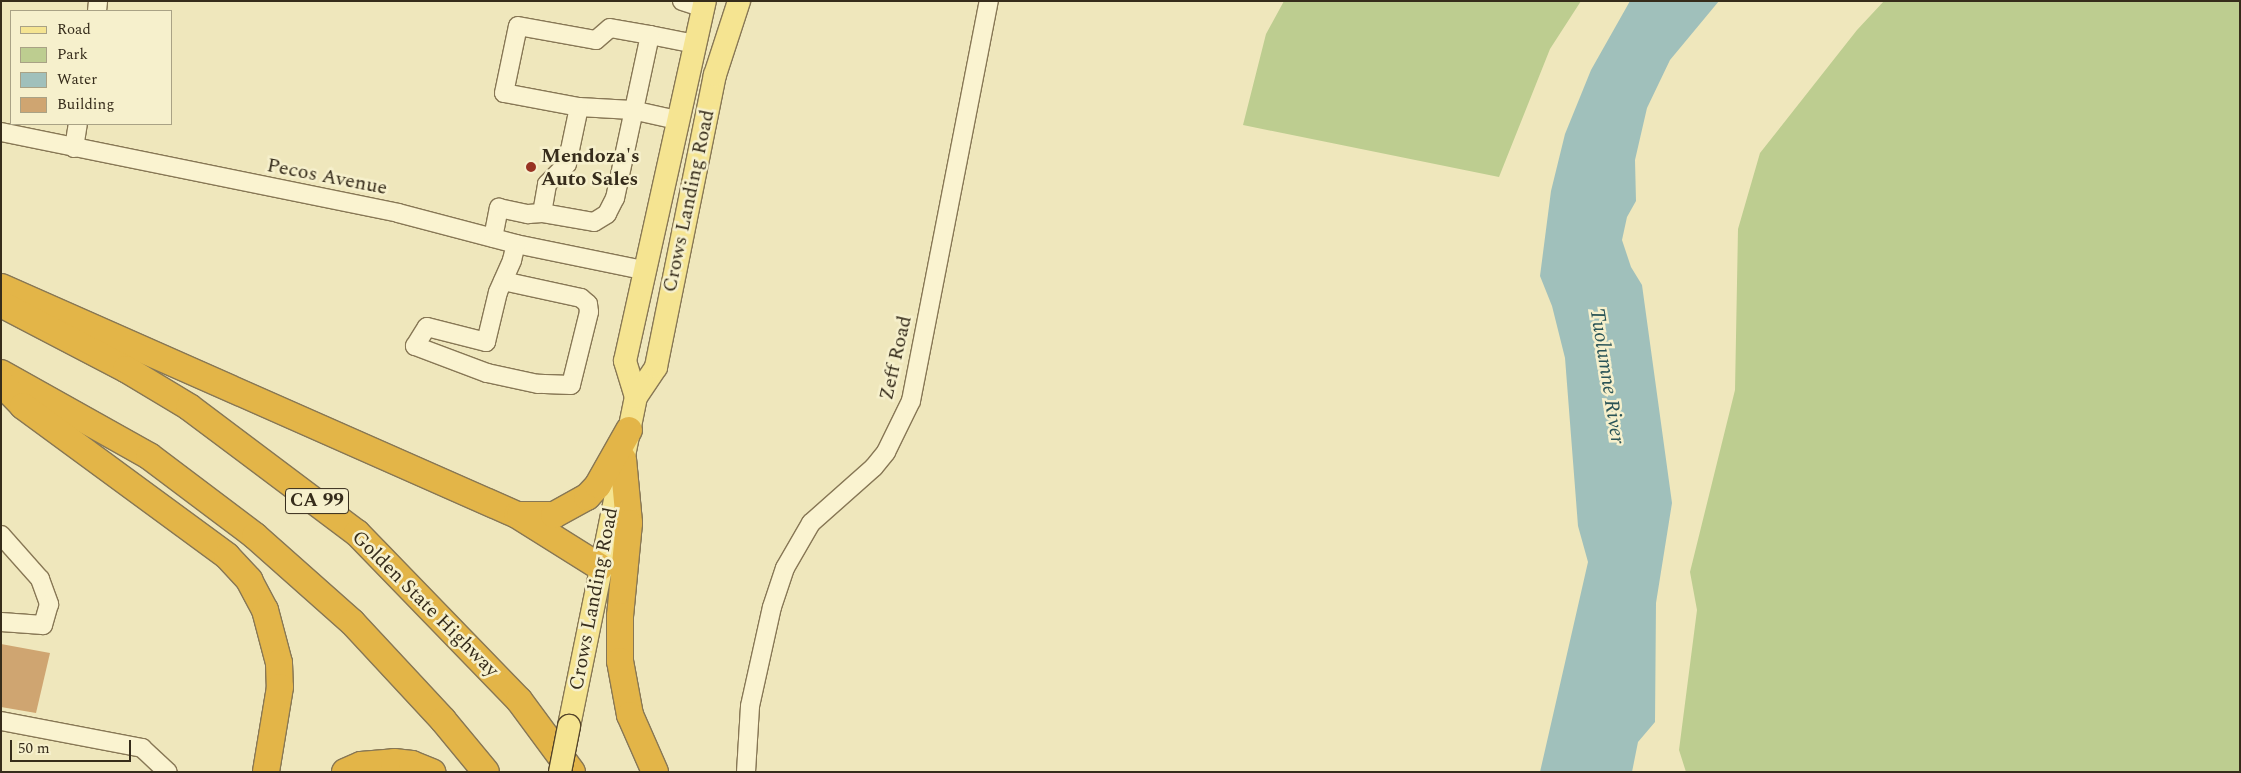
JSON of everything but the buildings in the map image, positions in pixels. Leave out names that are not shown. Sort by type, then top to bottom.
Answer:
[{"type":"highway","points":[[1,287],[517,515],[600,567]]},
{"type":"highway","name":"Golden State Highway","points":[[1,304],[126,369],[189,407],[245,446],[357,533],[519,700],[572,772]]},
{"type":"highway","points":[[1,373],[149,456],[255,536],[352,622],[443,720],[486,772]]},
{"type":"highway","points":[[1,383],[23,406],[227,556],[249,580],[265,610],[280,663],[279,696],[266,772]]},
{"type":"highway","points":[[517,515],[554,515],[587,497],[598,485],[629,430]]},
{"type":"highway","points":[[623,459],[629,523],[620,616],[620,661],[630,715],[655,772]]},
{"type":"highway","points":[[344,772],[361,765],[394,762],[412,764],[432,772]]},
{"type":"main road","name":"Crows Landing Road","points":[[636,397],[625,361],[643,270],[704,5]]},
{"type":"main road","name":"Crows Landing Road","points":[[560,772],[600,567],[636,397],[656,367],[715,75],[739,6]]},
{"type":"street","points":[[682,1],[704,5]]},
{"type":"street","name":"Zeff Road","points":[[746,772],[750,706],[772,607],[785,568],[811,523],[874,467],[886,452],[911,401],[989,1]]},
{"type":"street","points":[[677,120],[632,110],[579,107],[504,93],[518,26],[596,40],[610,28],[695,44]]},
{"type":"street","points":[[493,238],[499,208],[528,214],[542,213],[594,222],[607,214],[615,198],[632,110],[650,35]]},
{"type":"street","points":[[542,213],[547,184],[567,164],[579,107]]},
{"type":"street","points":[[74,148],[78,125]]},
{"type":"street","name":"Pecos Avenue","points":[[1,132],[398,213],[516,244],[643,270]]},
{"type":"street","points":[[503,281],[580,298],[588,304],[590,312],[571,385],[538,384],[487,373],[415,346],[427,327],[486,342],[503,281],[516,244]]},
{"type":"street","points":[[1,535],[40,579],[49,604],[43,626],[1,622]]},
{"type":"street","points":[[1,721],[142,748],[168,772]]},
{"type":"green space","points":[[1284,1],[1581,1],[1550,49],[1499,177],[1243,125],[1266,34]]},
{"type":"green space","points":[[1884,1],[2240,1],[2240,772],[1686,772],[1679,750],[1697,610],[1690,572],[1735,390],[1738,229],[1760,153],[1857,30]]},
{"type":"water","name":"Tuolumne River","points":[[1630,1],[1719,1],[1670,60],[1647,108],[1635,160],[1636,201],[1627,217],[1622,240],[1631,267],[1642,285],[1672,503],[1656,603],[1655,722],[1638,742],[1632,772],[1540,772],[1588,562],[1578,526],[1565,358],[1552,306],[1540,276],[1551,191],[1565,134],[1591,70]]},
{"type":"place","name":"Mendoza's Auto Sales","points":[[531,167]]}]
